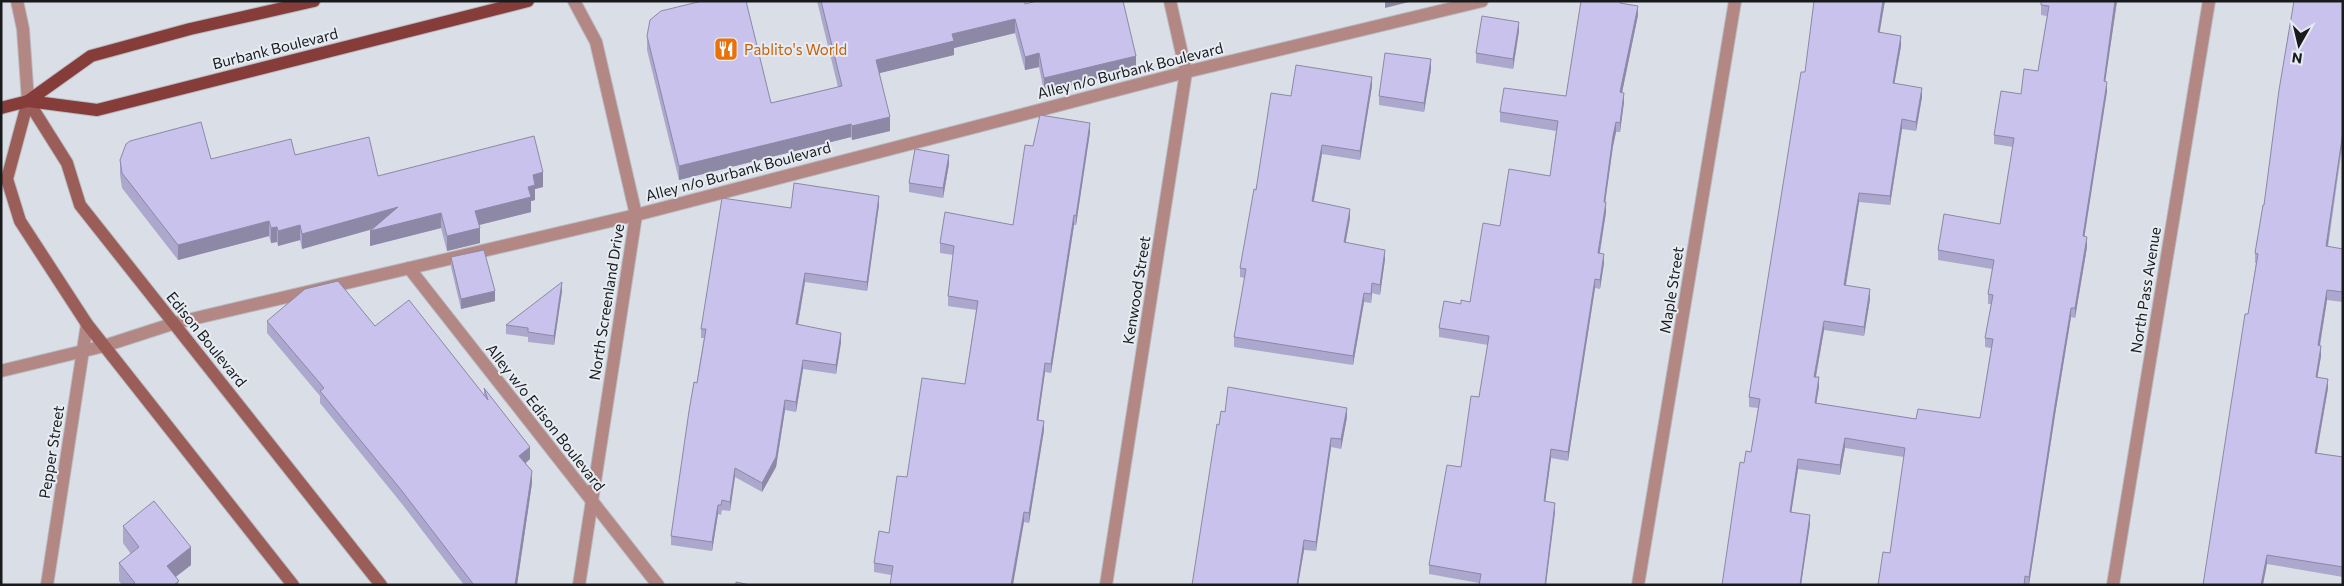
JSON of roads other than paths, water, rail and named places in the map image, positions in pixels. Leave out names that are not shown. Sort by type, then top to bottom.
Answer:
[{"type":"main road","name":"Burbank Boulevard","points":[[1,108],[28,101],[90,56],[314,1]]},
{"type":"main road","name":"Burbank Boulevard","points":[[28,101],[96,110],[528,1]]},
{"type":"main road","name":"Edison Boulevard","points":[[28,101],[67,163],[80,205],[108,244],[174,323],[381,585]]},
{"type":"main road","name":"Edison Boulevard","points":[[28,101],[7,179],[20,221],[87,324],[293,585]]},
{"type":"street","name":"Edison Boulevard","points":[[17,1],[23,29],[28,101]]},
{"type":"street","name":"North Screenland Drive","points":[[574,1],[596,42],[636,214],[579,585]]},
{"type":"street","name":"Kenwood Street","points":[[1106,585],[1186,72],[1170,1]]},
{"type":"street","name":"Alley n/o Burbank Boulevard","points":[[1,372],[104,346],[174,323],[636,214],[1186,72],[1482,1]]},
{"type":"street","name":"Maple Street","points":[[1638,585],[1735,1]]},
{"type":"street","name":"North Pass Avenue","points":[[2113,585],[2209,1]]},
{"type":"street","name":"Alley w/o Edison Boulevard","points":[[409,268],[658,585]]},
{"type":"street","name":"Pepper Street","points":[[47,585],[87,324]]},
{"type":"place","name":"Pablito's World","points":[[726,49]]}]
